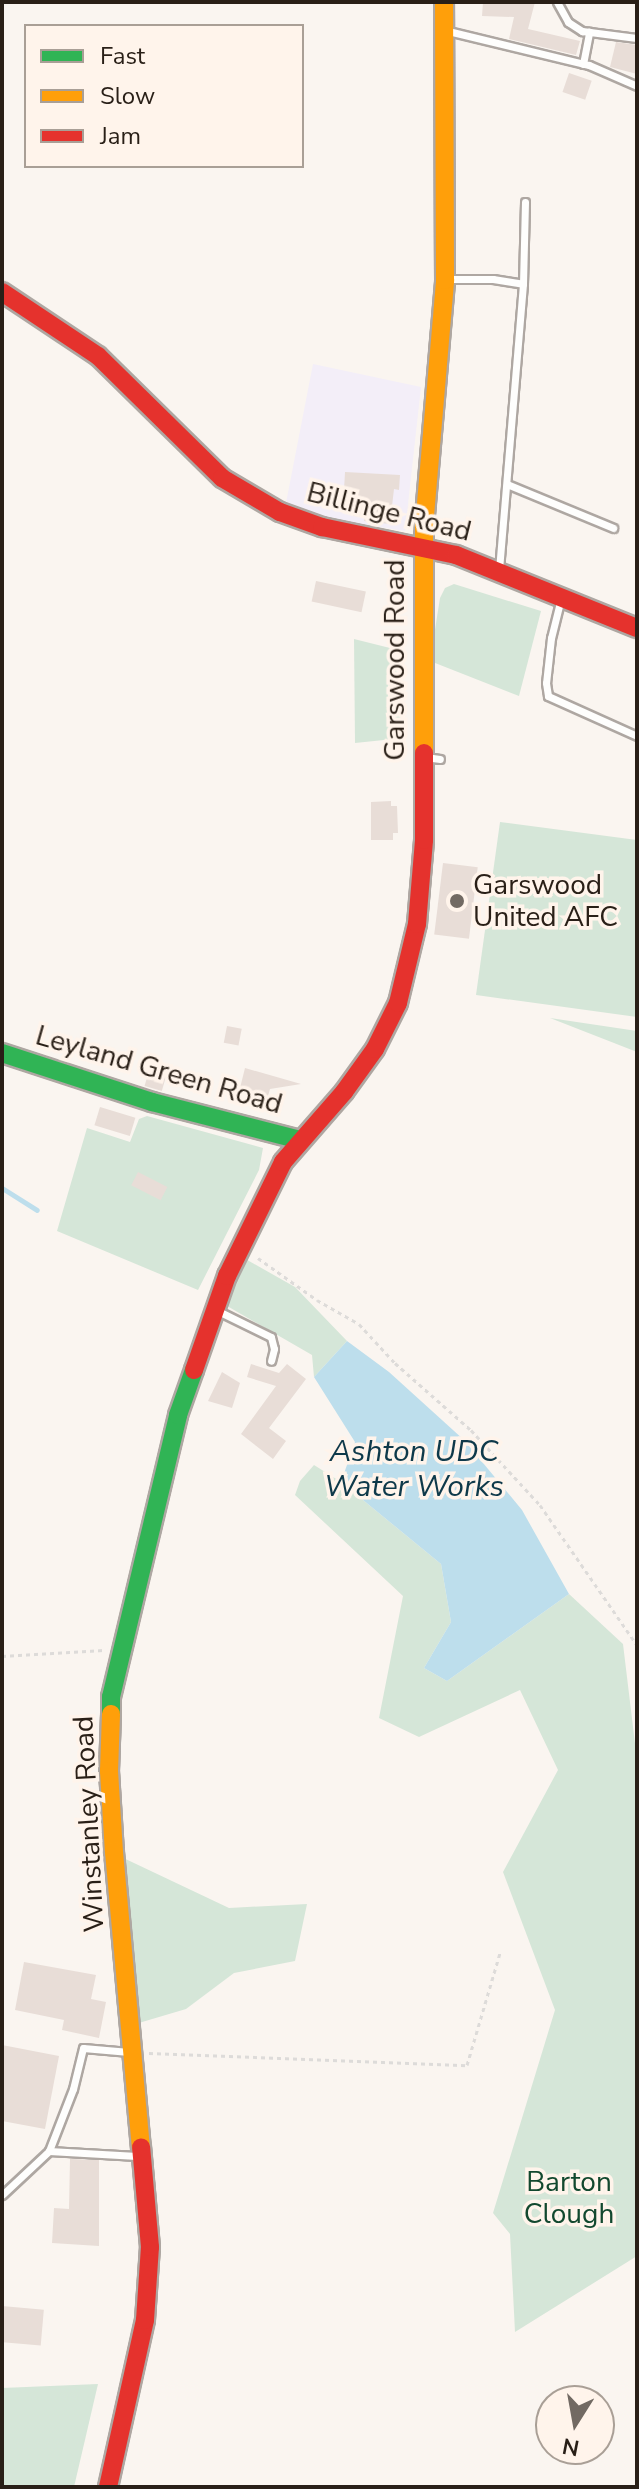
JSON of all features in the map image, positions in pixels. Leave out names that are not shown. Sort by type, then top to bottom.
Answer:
[{"type":"street","name":"Garswood Road","points":[[300,1140],[344,1092],[388,1024],[404,985],[422,885],[431,758],[424,547],[445,280],[444,2]]},
{"type":"street","name":"Billinge Road","points":[[2,292],[98,356],[196,456],[254,498],[307,523],[424,547],[499,571],[637,628]]},
{"type":"street","name":"Leyland Green Road","points":[[2,1053],[152,1102],[300,1140]]},
{"type":"street","name":"Winstanley Road","points":[[108,2487],[149,2287],[144,2156],[109,1771],[111,1697],[178,1415],[214,1309],[241,1245],[272,1180],[300,1140]]},
{"type":"lane","points":[[557,2],[568,22],[589,32],[637,38]]},
{"type":"lane","points":[[446,31],[583,64],[637,86]]},
{"type":"lane","points":[[583,64],[589,32]]},
{"type":"lane","points":[[499,571],[523,284],[525,202]]},
{"type":"lane","points":[[445,280],[493,279],[523,284]]},
{"type":"lane","points":[[507,484],[613,528]]},
{"type":"lane","points":[[562,597],[551,638],[546,683],[548,696],[637,736]]},
{"type":"lane","points":[[214,1309],[271,1337],[274,1349],[271,1361]]},
{"type":"lane","points":[[2,2195],[49,2151],[73,2089],[83,2048],[133,2052]]},
{"type":"lane","points":[[49,2151],[144,2156]]},
{"type":"path","points":[[241,1245],[317,1300],[359,1324],[395,1363],[471,1430],[540,1505],[637,1645]]},
{"type":"path","points":[[2,1656],[120,1650]]},
{"type":"path","points":[[133,2052],[467,2065],[500,1953]]},
{"type":"shaded area","points":[[313,364],[421,387],[405,531],[316,517],[286,503]]},
{"type":"green space","points":[[454,584],[541,611],[519,696],[430,661],[440,598],[445,588]]},
{"type":"green space","points":[[354,639],[394,649],[403,738],[355,743]]},
{"type":"green space","points":[[500,822],[637,840],[637,1017],[476,995]]},
{"type":"green space","points":[[550,1018],[637,1031],[637,1052]]},
{"type":"green space","points":[[147,1116],[263,1148],[259,1170],[198,1290],[57,1231],[87,1128],[130,1142],[139,1119]]},
{"type":"green space","points":[[242,1257],[295,1287],[347,1341],[314,1377],[312,1355],[222,1303]]},
{"type":"green space","name":"Barton Clough","points":[[314,1465],[341,1482],[441,1564],[451,1622],[424,1668],[447,1681],[569,1594],[623,1644],[637,1760],[637,2256],[515,2332],[510,2234],[493,2213],[555,2010],[503,1872],[558,1770],[520,1690],[419,1737],[379,1718],[403,1596],[295,1495],[300,1481]]},
{"type":"green space","points":[[115,1854],[229,1908],[307,1904],[295,1961],[234,1973],[186,2009],[132,2025]]},
{"type":"green space","points":[[98,2384],[74,2487],[2,2487],[2,2388]]},
{"type":"water","name":"Ashton UDC Water Works","points":[[347,1341],[389,1372],[464,1440],[522,1510],[569,1594],[447,1681],[424,1668],[451,1622],[441,1564],[341,1482],[355,1442],[314,1377]]},
{"type":"building","points":[[483,2],[535,2],[528,29],[580,41],[576,55],[509,39],[514,17],[482,16]]},
{"type":"building","points":[[616,42],[637,45],[637,74],[610,67]]},
{"type":"building","points":[[569,73],[592,81],[585,100],[562,92]]},
{"type":"building","points":[[345,472],[400,475],[399,490],[394,489],[390,524],[364,521],[365,517],[353,516],[356,491],[344,490]]},
{"type":"building","points":[[316,581],[366,592],[362,612],[312,602]]},
{"type":"building","points":[[391,801],[391,806],[397,806],[398,833],[393,833],[393,840],[371,840],[371,802]]},
{"type":"building","name":"Garswood United AFC","points":[[443,863],[478,867],[469,939],[434,934]]},
{"type":"building","points":[[227,1026],[242,1029],[238,1046],[224,1043]]},
{"type":"building","points":[[152,1060],[169,1065],[162,1091],[145,1086]]},
{"type":"building","points":[[245,1068],[301,1084],[270,1089],[268,1096],[240,1088]]},
{"type":"building","points":[[100,1107],[135,1118],[130,1136],[94,1125]]},
{"type":"building","points":[[138,1172],[167,1187],[161,1200],[131,1185]]},
{"type":"building","points":[[251,1364],[279,1373],[287,1364],[306,1379],[269,1428],[286,1441],[273,1459],[241,1434],[276,1386],[247,1377]]},
{"type":"building","points":[[222,1372],[240,1383],[232,1408],[208,1401]]},
{"type":"building","points":[[24,1962],[96,1975],[91,1999],[106,2002],[99,2038],[62,2030],[64,2020],[15,2010]]},
{"type":"building","points":[[2,2045],[59,2056],[45,2129],[2,2121]]},
{"type":"building","points":[[70,2159],[99,2160],[99,2246],[52,2243],[54,2208],[69,2209]]},
{"type":"building","points":[[2,2306],[44,2310],[41,2346],[2,2342]]},
{"type":"waterway","points":[[2,1188],[37,1210]]},
{"type":"traffic: fast","points":[[2,1053],[152,1102],[300,1140]]},
{"type":"traffic: fast","points":[[111,1714],[111,1697],[178,1415],[194,1370]]},
{"type":"traffic: slow","points":[[424,753],[424,527],[445,280],[444,2]]},
{"type":"traffic: slow","points":[[111,1714],[109,1771],[114,1852],[141,2147]]},
{"type":"traffic: jam","points":[[2,292],[98,356],[222,478],[280,512],[322,527],[456,555],[637,628]]},
{"type":"traffic: jam","points":[[194,1370],[227,1276],[283,1162],[344,1092],[375,1049],[398,1003],[417,924],[424,840],[424,753]]},
{"type":"traffic: jam","points":[[108,2487],[145,2320],[150,2247],[141,2147]]},
{"type":"place","name":"Garswood United AFC","points":[[457,901]]}]
